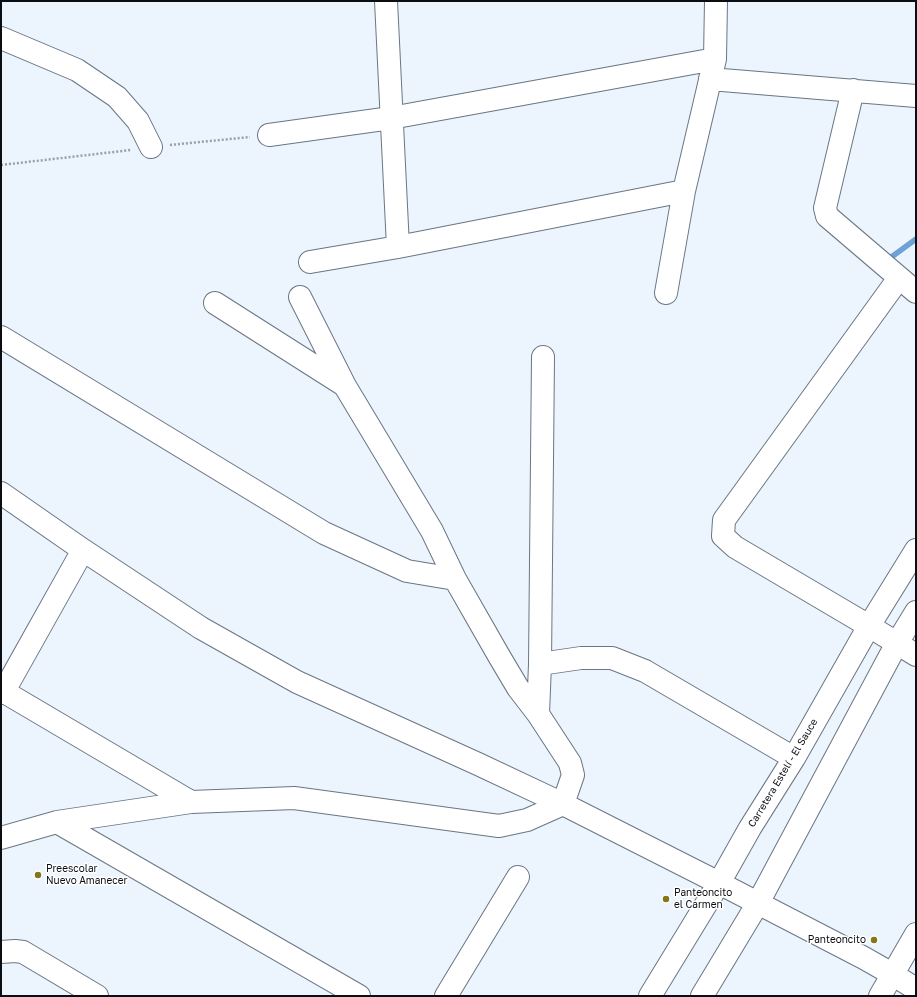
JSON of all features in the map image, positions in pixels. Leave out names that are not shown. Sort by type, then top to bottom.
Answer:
[{"type":"street","points":[[386,1],[398,248]]},
{"type":"street","points":[[666,293],[684,191],[712,69],[716,1]]},
{"type":"street","points":[[1,38],[77,70],[117,97],[138,122],[151,147]]},
{"type":"street","points":[[269,135],[712,69],[853,90],[916,96]]},
{"type":"street","points":[[853,90],[825,208],[827,216],[916,292]]},
{"type":"street","points":[[310,262],[398,248],[684,191]]},
{"type":"street","points":[[899,278],[724,520],[723,536],[735,547],[916,655]]},
{"type":"street","points":[[1,838],[57,822],[191,802],[294,798],[500,826],[527,820],[563,804],[573,775],[570,763],[538,714],[518,688],[455,579],[432,531],[345,386],[300,297]]},
{"type":"street","points":[[215,303],[345,386]]},
{"type":"street","points":[[1,337],[324,533],[407,571],[455,579]]},
{"type":"street","points":[[538,714],[540,664],[543,357]]},
{"type":"street","points":[[1,493],[83,550],[201,628],[297,682],[563,804],[758,903],[892,974],[916,989]]},
{"type":"street","points":[[83,550],[2,691],[191,802]]},
{"type":"street","name":"Carretera Estelí - El Sauce","points":[[650,996],[719,883],[750,828],[794,758],[869,626],[916,550]]},
{"type":"street","points":[[702,996],[758,903],[897,643],[916,612]]},
{"type":"street","points":[[540,664],[581,658],[612,658],[645,671],[794,758]]},
{"type":"street","points":[[57,822],[359,996]]},
{"type":"street","points":[[446,996],[518,878]]},
{"type":"street","points":[[880,996],[916,934]]},
{"type":"street","points":[[1,952],[22,952],[97,996]]},
{"type":"path","points":[[1,165],[151,147],[269,135]]},
{"type":"waterway","points":[[886,261],[916,239]]},
{"type":"place","name":"Preescolar Nuevo Amanecer","points":[[38,875]]},
{"type":"place","name":"Panteoncito el Carmen","points":[[666,899]]},
{"type":"place","name":"Panteoncito","points":[[874,940]]}]
